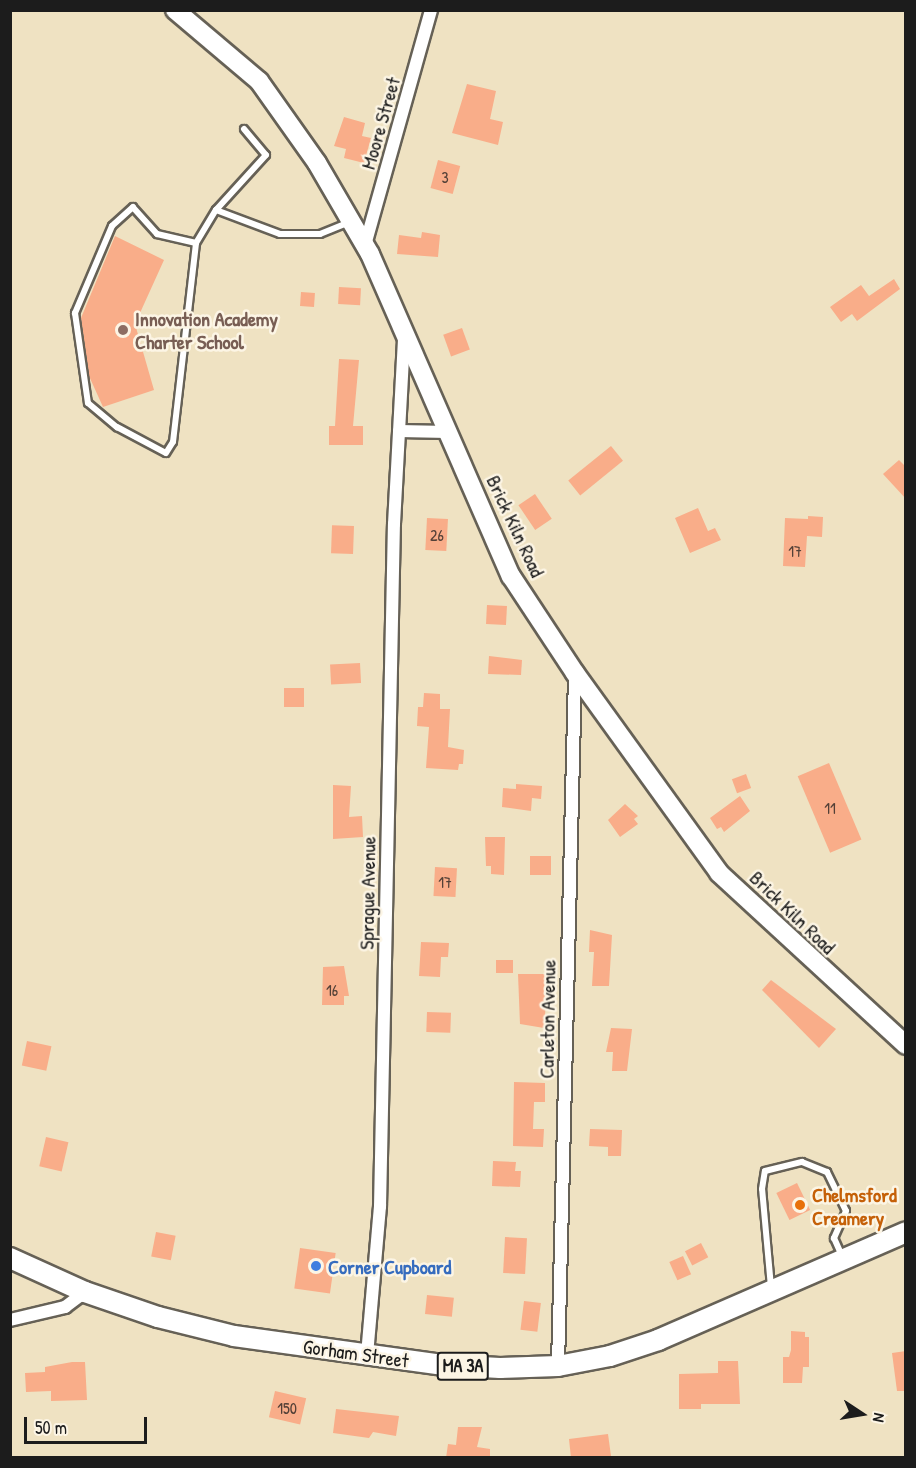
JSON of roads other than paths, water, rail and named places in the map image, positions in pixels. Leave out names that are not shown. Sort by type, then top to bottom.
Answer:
[{"type":"main road","name":"Gorham Street","points":[[10,1258],[85,1292],[158,1317],[234,1336],[444,1365],[558,1366],[610,1356],[658,1340],[906,1232]]},
{"type":"street","name":"Brick Kiln Road","points":[[176,10],[259,81],[317,163],[365,245],[405,331],[511,576],[575,673],[720,873],[906,1045]]},
{"type":"street","name":"Moore Street","points":[[365,245],[431,10]]},
{"type":"street","name":"Sprague Avenue","points":[[367,1355],[380,1207],[399,431],[405,331]]},
{"type":"street","points":[[399,431],[448,432]]},
{"type":"street","name":"Carleton Avenue","points":[[558,1366],[575,673]]},
{"type":"street","points":[[10,1320],[64,1307],[85,1292]]},
{"type":"lane","points":[[196,243],[157,234],[133,207],[112,226],[75,313],[88,403],[117,427],[166,453],[173,442],[196,243],[216,210],[266,155],[244,129]]},
{"type":"lane","points":[[216,210],[280,234],[320,234],[351,221]]},
{"type":"lane","points":[[772,1291],[762,1200],[765,1171],[802,1162],[827,1172],[846,1211],[834,1238],[843,1260]]},
{"type":"place","name":"Innovation Academy Charter School","points":[[123,330]]},
{"type":"place","name":"Chelmsford Creamery","points":[[800,1205]]},
{"type":"place","name":"Corner Cupboard","points":[[316,1266]]}]
